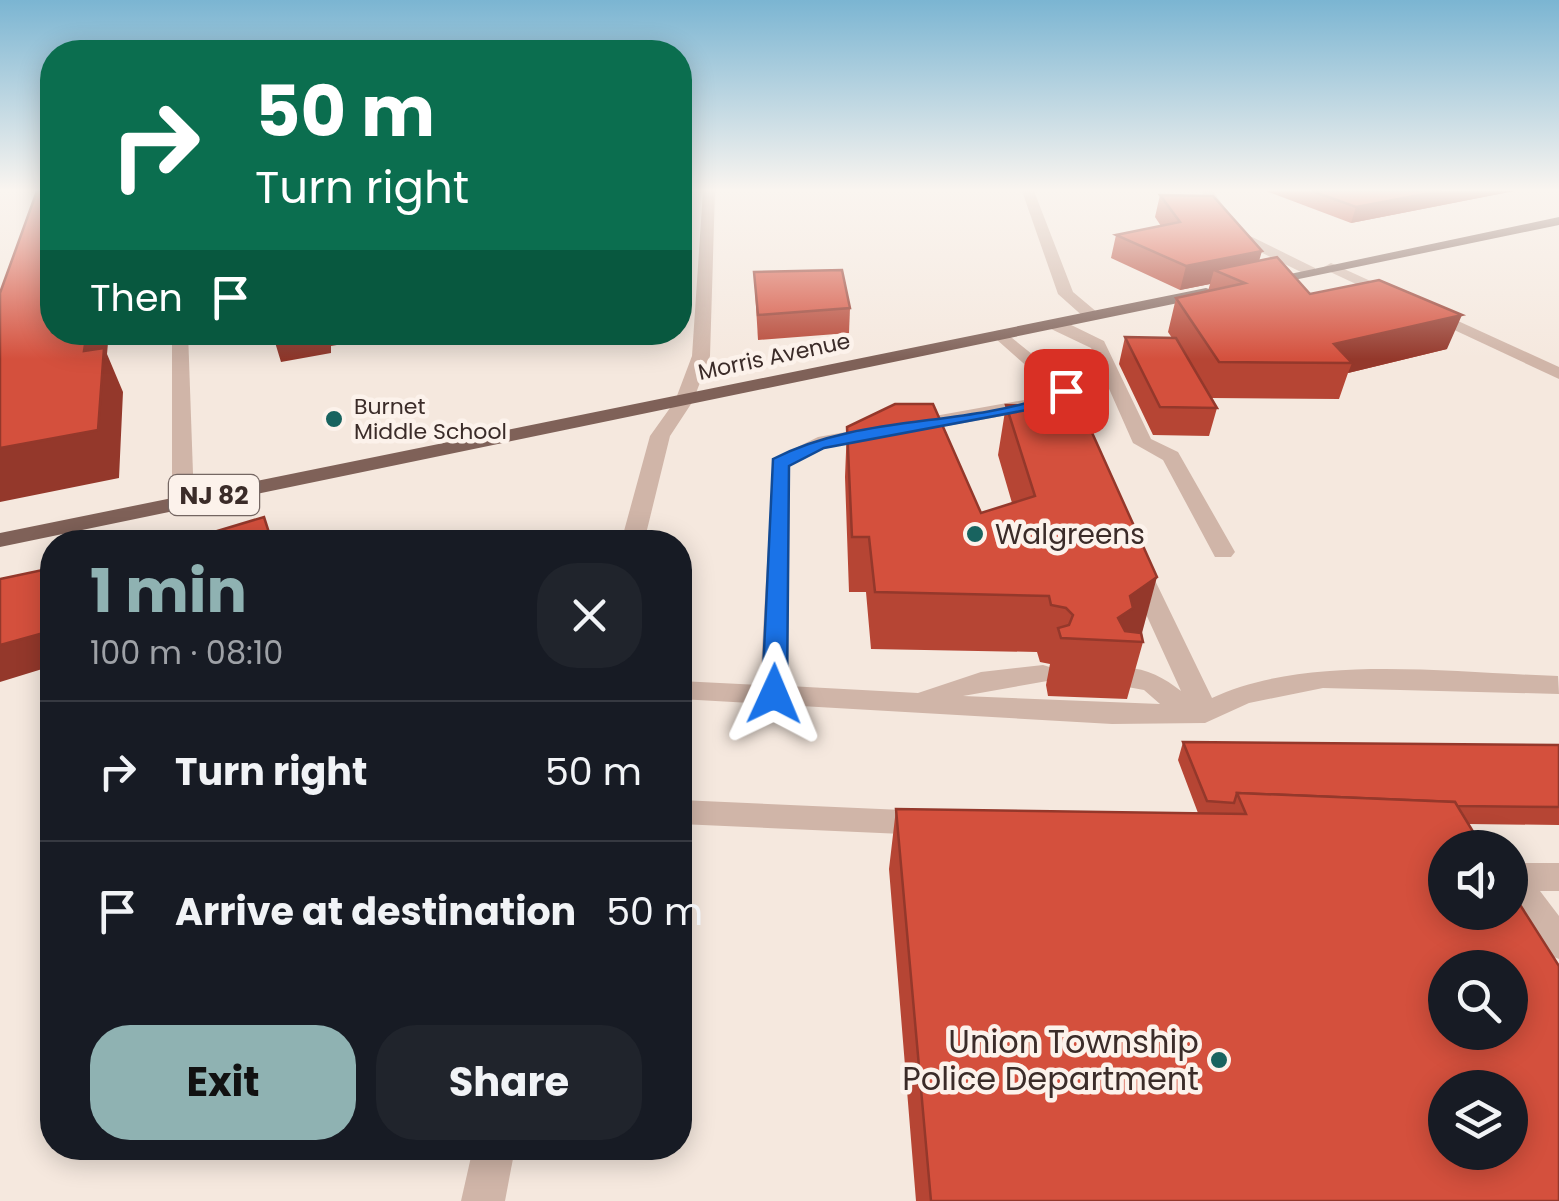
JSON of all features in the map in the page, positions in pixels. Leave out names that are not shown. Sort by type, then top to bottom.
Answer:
[{"type":"main road","points":[[1238,286],[1430,247]]},
{"type":"main road","name":"Morris Avenue","points":[[48,530],[1220,290]]},
{"type":"main road","name":"Morris Avenue","points":[[0,540],[40,532]]},
{"type":"street","points":[[635,530],[660,436],[684,400],[701,356],[706,247]]},
{"type":"street","points":[[1049,247],[1066,294],[1092,316]]},
{"type":"street","points":[[1260,247],[1310,271]]},
{"type":"street","points":[[1331,267],[1559,374]]},
{"type":"street","points":[[1055,324],[1098,344],[1143,444],[1171,456],[1222,552]]},
{"type":"street","points":[[774,694],[780,463],[818,443],[1058,400],[1066,391],[1002,334]]},
{"type":"street","points":[[180,345],[183,502]]},
{"type":"street","points":[[1058,400],[1074,434]]},
{"type":"street","points":[[1124,539],[1197,713]]},
{"type":"street","points":[[922,703],[961,683],[996,674],[1043,674]]},
{"type":"street","points":[[1121,676],[1152,682],[1197,713]]},
{"type":"street","points":[[692,691],[1112,714],[1197,713],[1242,695],[1323,679],[1558,685]]},
{"type":"street","points":[[692,813],[954,824]]},
{"type":"street","points":[[1528,878],[1559,877]]},
{"type":"street","points":[[1528,901],[1559,943]]},
{"type":"street","points":[[483,1201],[492,1160]]},
{"type":"building","points":[[17,247],[40,247],[40,345],[85,345],[84,351],[104,348],[98,430],[0,448],[0,293]]},
{"type":"building","points":[[1143,247],[1258,247],[1262,251],[1186,266]]},
{"type":"building","points":[[1277,257],[1310,294],[1379,280],[1462,315],[1334,344],[1352,363],[1219,362],[1176,298],[1245,283],[1214,270]]},
{"type":"building","points":[[842,270],[850,308],[758,315],[754,272]]},
{"type":"building","points":[[1125,337],[1176,338],[1217,408],[1160,407]]},
{"type":"building","name":"Walgreens","points":[[895,404],[933,404],[981,513],[1035,496],[1006,405],[1080,406],[1157,577],[1130,596],[1133,608],[1118,618],[1125,631],[1141,633],[1143,642],[1061,638],[1058,628],[1069,625],[1073,615],[1066,608],[1051,605],[1049,596],[875,592],[869,537],[852,537],[847,427]]},
{"type":"building","points":[[264,517],[268,530],[221,530]]},
{"type":"building","points":[[40,571],[40,634],[0,645],[0,579]]},
{"type":"building","points":[[1183,742],[1559,745],[1559,807],[1457,806],[1455,802],[1237,793],[1234,803],[1207,801]]},
{"type":"building","name":"Union Township Police Department","points":[[1237,793],[1455,802],[1472,830],[1428,830],[1428,930],[1528,930],[1528,917],[1559,966],[1559,1201],[931,1201],[896,809],[1246,814]]},
{"type":"place","name":"Burnet Middle School","points":[[334,419]]},
{"type":"place","name":"Walgreens","points":[[975,534]]},
{"type":"place","name":"Union Township Police Department","points":[[1219,1060]]},
{"type":"route","points":[[774,694],[780,463],[818,443],[1018,410],[1058,400],[1066,391]]}]
